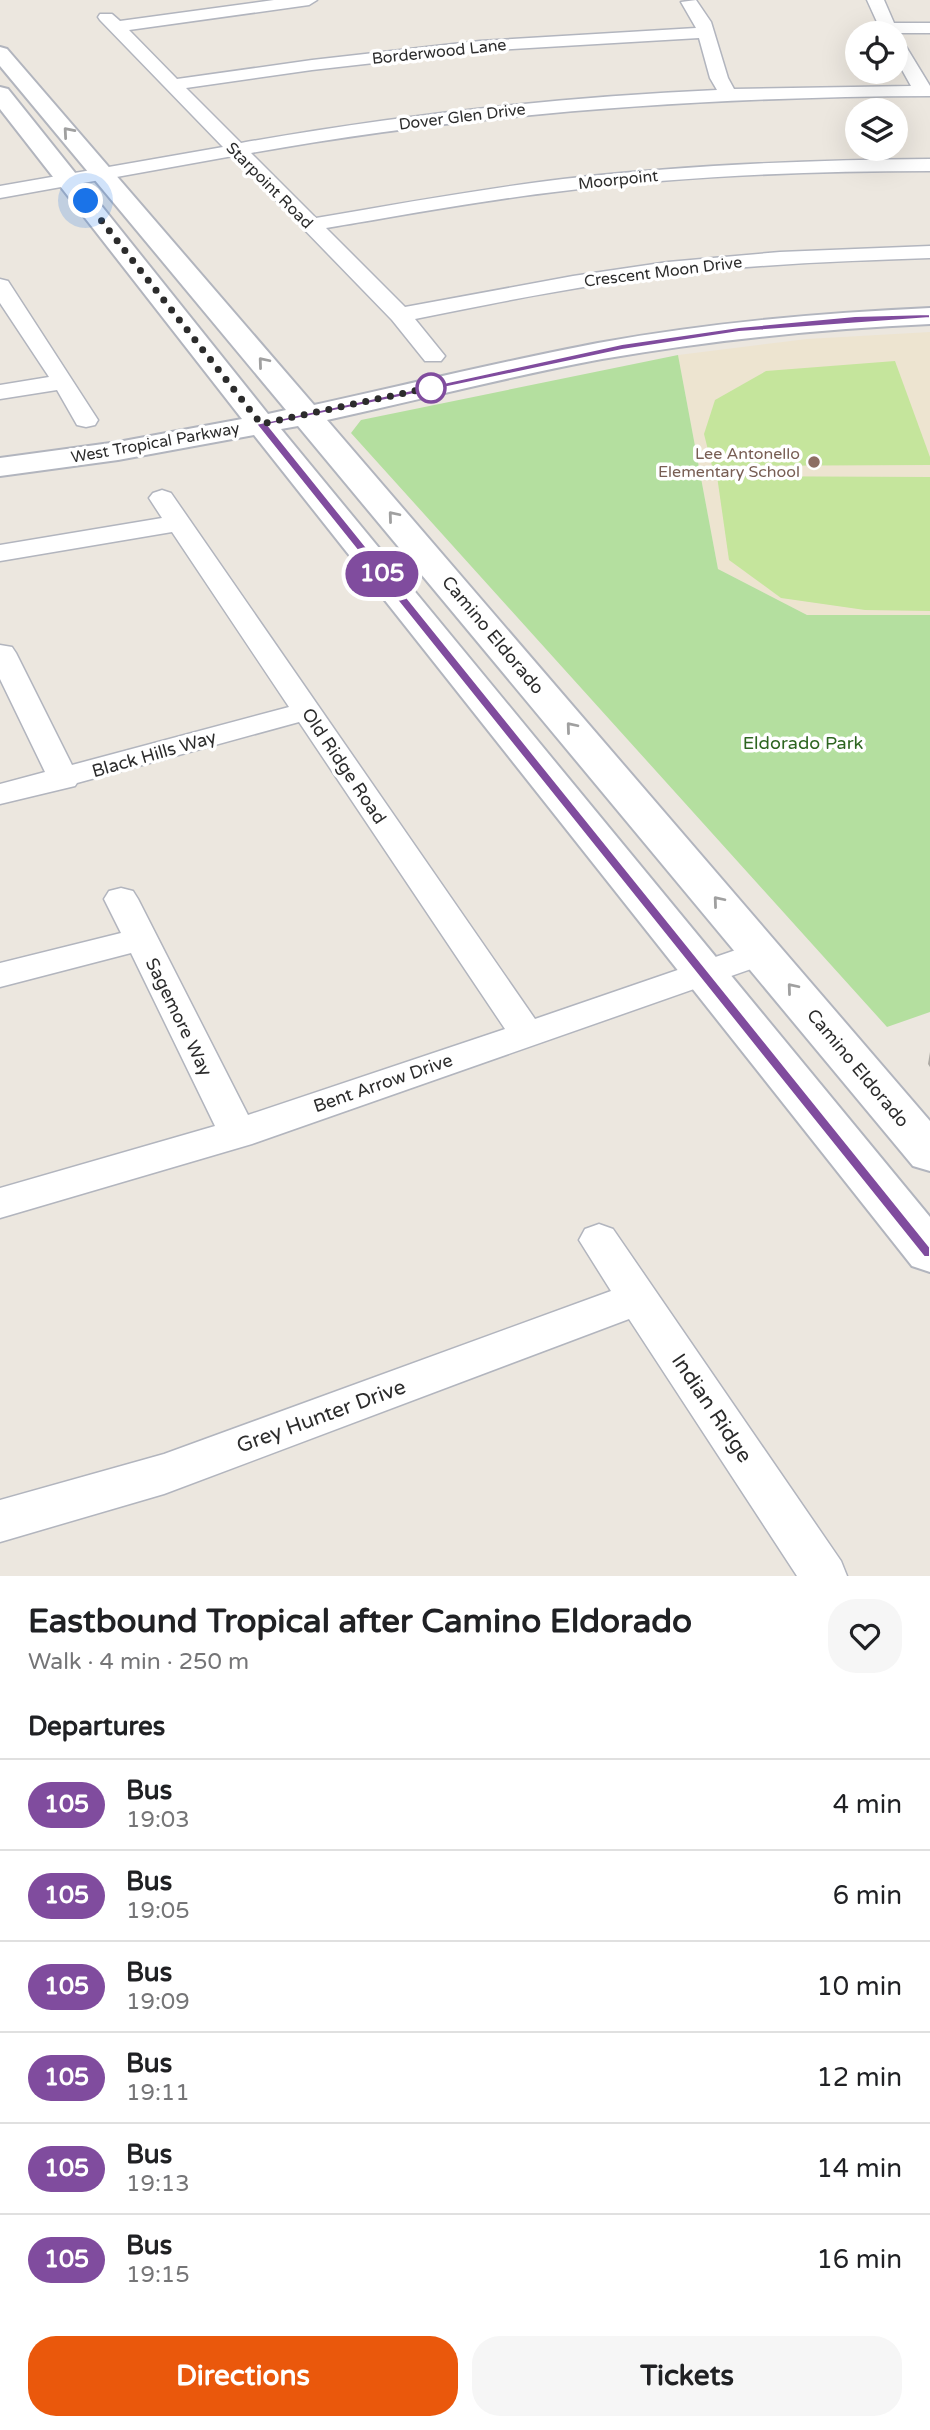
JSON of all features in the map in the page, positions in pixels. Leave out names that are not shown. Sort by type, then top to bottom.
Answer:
[{"type":"main road","name":"Camino Eldorado","points":[[0,52],[930,1153]]},
{"type":"main road","points":[[0,94],[261,424],[930,1252]]},
{"type":"main road","name":"West Tropical Parkway","points":[[0,467],[261,424],[622,347],[739,330],[855,319],[930,316]]},
{"type":"street","name":"Starpoint Road","points":[[309,0],[111,22],[400,315],[433,356]]},
{"type":"street","points":[[875,0],[885,21]]},
{"type":"street","points":[[688,2],[707,32],[719,78],[728,94]]},
{"type":"street","points":[[908,32],[930,28]]},
{"type":"street","name":"Borderwood Lane","points":[[172,85],[444,49],[576,38],[707,32]]},
{"type":"street","points":[[908,62],[926,90]]},
{"type":"street","name":"Dover Glen Drive","points":[[0,192],[235,150],[443,117],[554,105],[728,94],[926,90]]},
{"type":"street","name":"Moorpoint","points":[[310,225],[457,200],[597,181],[712,171],[843,165],[930,165]]},
{"type":"street","name":"Crescent Moon Drive","points":[[400,315],[633,273],[741,261],[930,252]]},
{"type":"street","points":[[0,286],[64,382],[86,421]]},
{"type":"street","points":[[0,392],[64,382]]},
{"type":"street","name":"Old Ridge Road","points":[[0,553],[170,510],[526,1033]]},
{"type":"street","points":[[2,653],[64,779]]},
{"type":"street","name":"Black Hills Way","points":[[0,794],[307,712]]},
{"type":"street","name":"Sagemore Way","points":[[121,899],[238,1134]]},
{"type":"street","points":[[0,975],[141,939]]},
{"type":"street","name":"Bent Arrow Drive","points":[[0,1203],[111,1174],[238,1134],[762,953]]},
{"type":"street","name":"Indian Ridge","points":[[599,1240],[824,1576]]},
{"type":"street","name":"Grey Hunter Drive","points":[[0,1521],[164,1474],[638,1298]]},
{"type":"shaded area","name":"Lee Antonello Elementary School","points":[[930,332],[930,615],[807,615],[718,569],[678,355],[807,339]]},
{"type":"green space","name":"Eldorado Park","points":[[678,355],[718,569],[807,615],[930,615],[930,1012],[887,1027],[351,433],[361,420]]},
{"type":"green space","points":[[895,361],[930,457],[930,465],[712,466],[704,434],[715,400],[766,371]]},
{"type":"green space","points":[[717,476],[930,477],[930,611],[865,610],[781,598],[729,560]]},
{"type":"bus line","name":"105","points":[[930,316],[855,319],[739,330],[622,347],[261,424],[930,1252]]},
{"type":"place","name":"Lee Antonello Elementary School","points":[[814,462]]},
{"type":"route","points":[[86,201],[261,424],[433,387],[431,388]]}]
